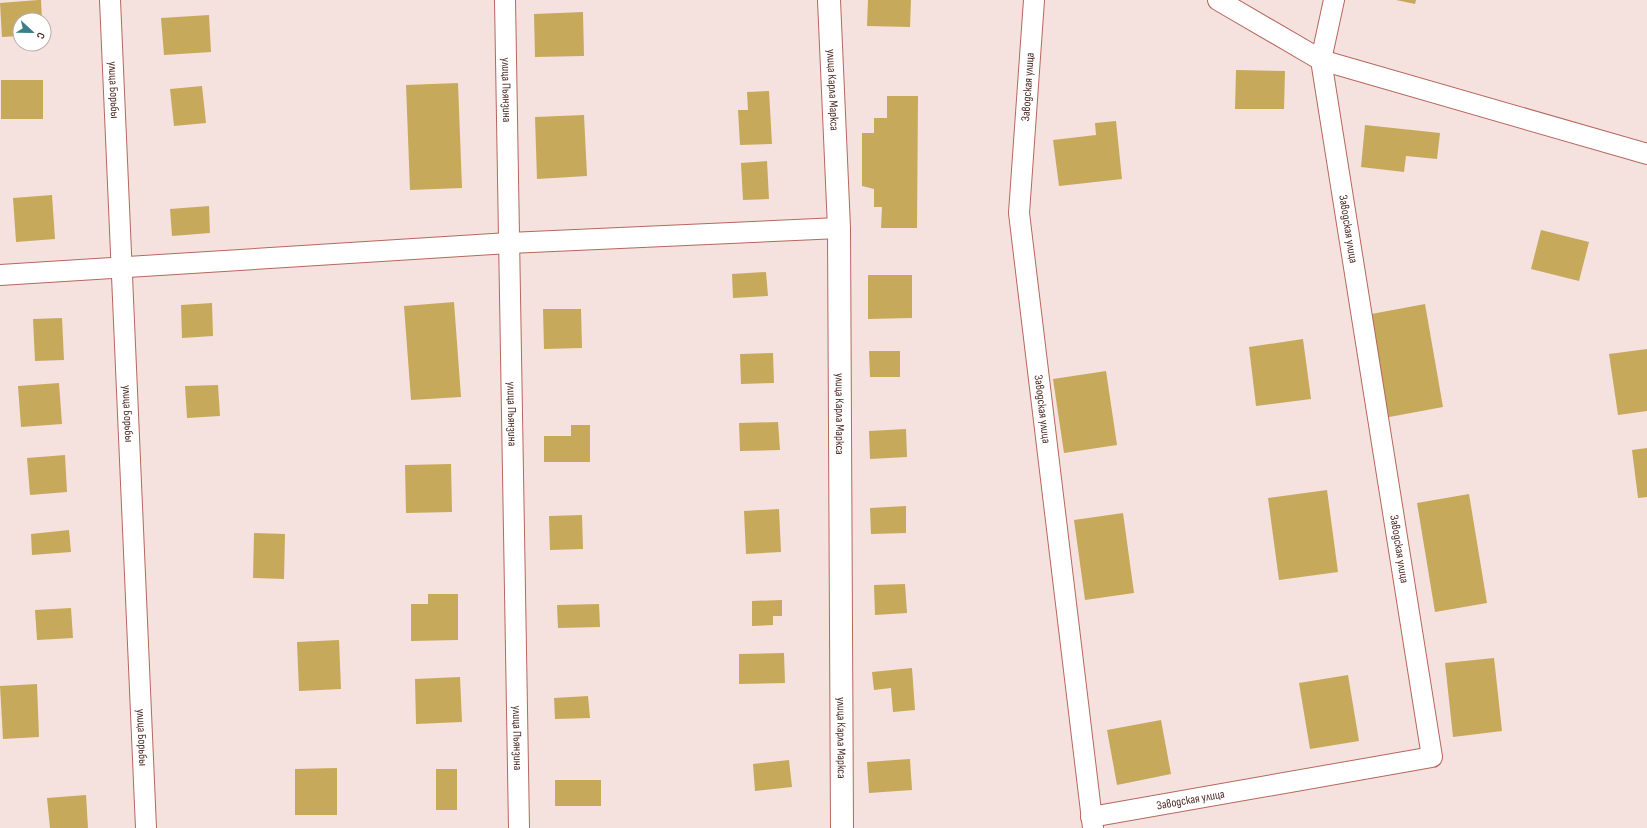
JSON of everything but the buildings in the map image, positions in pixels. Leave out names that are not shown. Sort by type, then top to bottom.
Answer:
[{"type":"street","name":"улица Борьбы","points":[[110,0],[146,828]]},
{"type":"street","name":"улица Пьянзина","points":[[505,0],[508,243],[520,828]]},
{"type":"street","name":"улица Карла Маркса","points":[[829,0],[839,228],[842,828]]},
{"type":"street","name":"Заводская улица","points":[[1034,0],[1019,213],[1092,822],[1432,757],[1321,60],[1334,0]]},
{"type":"street","points":[[1218,0],[1321,60],[1647,154]]},
{"type":"street","points":[[0,275],[508,243],[839,228]]}]
